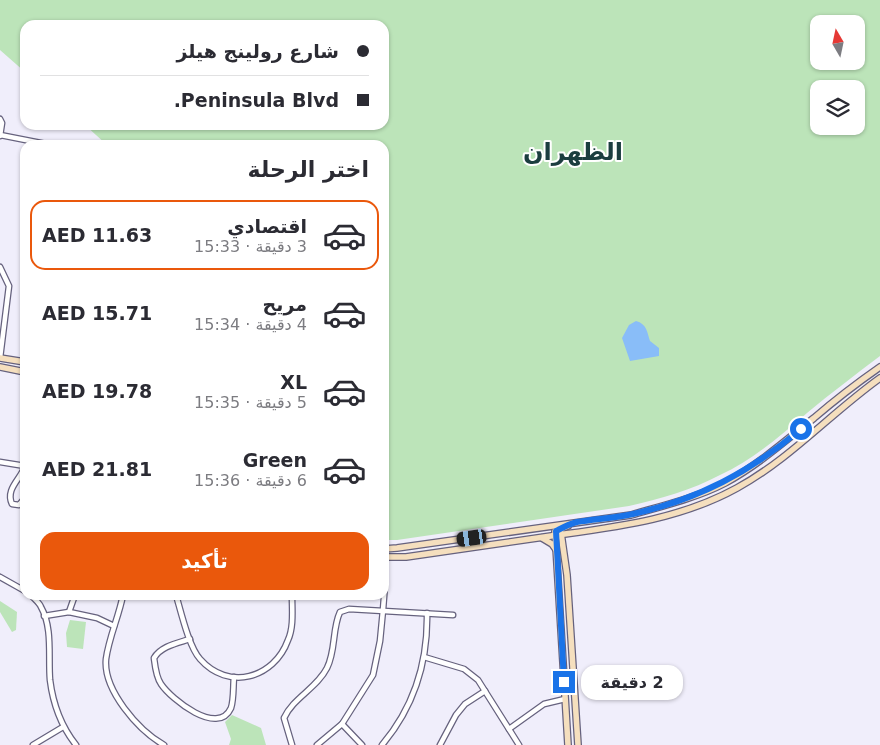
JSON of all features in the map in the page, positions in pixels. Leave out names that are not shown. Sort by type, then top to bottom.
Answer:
[{"type":"main road","points":[[0,358],[20,361]]},
{"type":"main road","points":[[0,367],[20,371]]},
{"type":"main road","points":[[389,549],[574,523],[631,514],[663,506],[724,483],[779,448],[880,367]]},
{"type":"main road","points":[[389,557],[406,557],[542,538],[558,534],[615,528],[659,519],[700,506],[737,488],[785,456],[880,378]]},
{"type":"main road","points":[[558,534],[574,523]]},
{"type":"main road","points":[[551,526],[558,534],[564,549],[578,745]]},
{"type":"main road","points":[[564,549],[574,533]]},
{"type":"main road","points":[[558,534],[557,552],[568,745]]},
{"type":"main road","points":[[472,538],[473,548]]},
{"type":"main road","points":[[542,538],[552,544],[557,552]]},
{"type":"street","points":[[0,119],[2,123],[0,136],[23,140]]},
{"type":"street","points":[[0,267],[10,286],[0,358]]},
{"type":"street","points":[[0,462],[20,465]]},
{"type":"street","points":[[20,476],[16,479],[12,488],[10,499],[12,504],[18,505],[20,503]]},
{"type":"street","points":[[0,577],[20,588]]},
{"type":"street","points":[[36,600],[41,606],[47,626],[50,681],[54,701],[64,727],[76,745]]},
{"type":"street","points":[[69,612],[73,600]]},
{"type":"street","points":[[122,600],[106,660],[107,672],[119,702],[139,726],[164,745]]},
{"type":"street","points":[[178,600],[194,650],[204,663],[223,674],[235,678],[252,676],[267,670],[282,655],[289,638],[292,600]]},
{"type":"street","points":[[317,745],[342,724],[373,675],[380,640],[383,600]]},
{"type":"street","points":[[292,745],[284,718],[286,712],[327,669],[334,642],[335,627],[340,612],[345,609],[383,610],[453,615]]},
{"type":"street","points":[[44,616],[69,612],[97,618],[114,626]]},
{"type":"street","points":[[382,745],[401,720],[413,697],[424,657],[427,636],[427,614]]},
{"type":"street","points":[[190,639],[157,652],[154,658],[159,683],[185,708],[199,716],[216,719],[225,716],[230,709],[235,678]]},
{"type":"street","points":[[424,657],[464,669],[478,680],[518,745]]},
{"type":"street","points":[[440,745],[456,715],[465,704],[485,691]]},
{"type":"street","points":[[509,729],[544,704],[565,699]]},
{"type":"street","points":[[342,724],[362,745]]},
{"type":"street","points":[[33,745],[64,727]]},
{"type":"green space","points":[[0,0],[880,0],[880,356],[755,455],[732,469],[687,490],[629,506],[389,540],[389,140],[102,140],[90,130],[389,130],[389,20],[20,20],[20,68],[0,50]]},
{"type":"green space","points":[[0,601],[17,612],[16,630],[12,632],[0,612]]},
{"type":"green space","points":[[70,620],[86,622],[83,649],[67,647],[66,633]]},
{"type":"green space","points":[[232,715],[261,728],[266,745],[229,745],[231,739],[225,722]]},
{"type":"water","points":[[636,321],[644,326],[650,341],[659,348],[659,356],[630,361],[622,338],[629,325]]},
{"type":"district","name":"الظهران","points":[[573,152]]},
{"type":"route","points":[[564,682],[556,531],[574,523],[631,514],[663,506],[724,483],[779,448],[801,429]]}]
